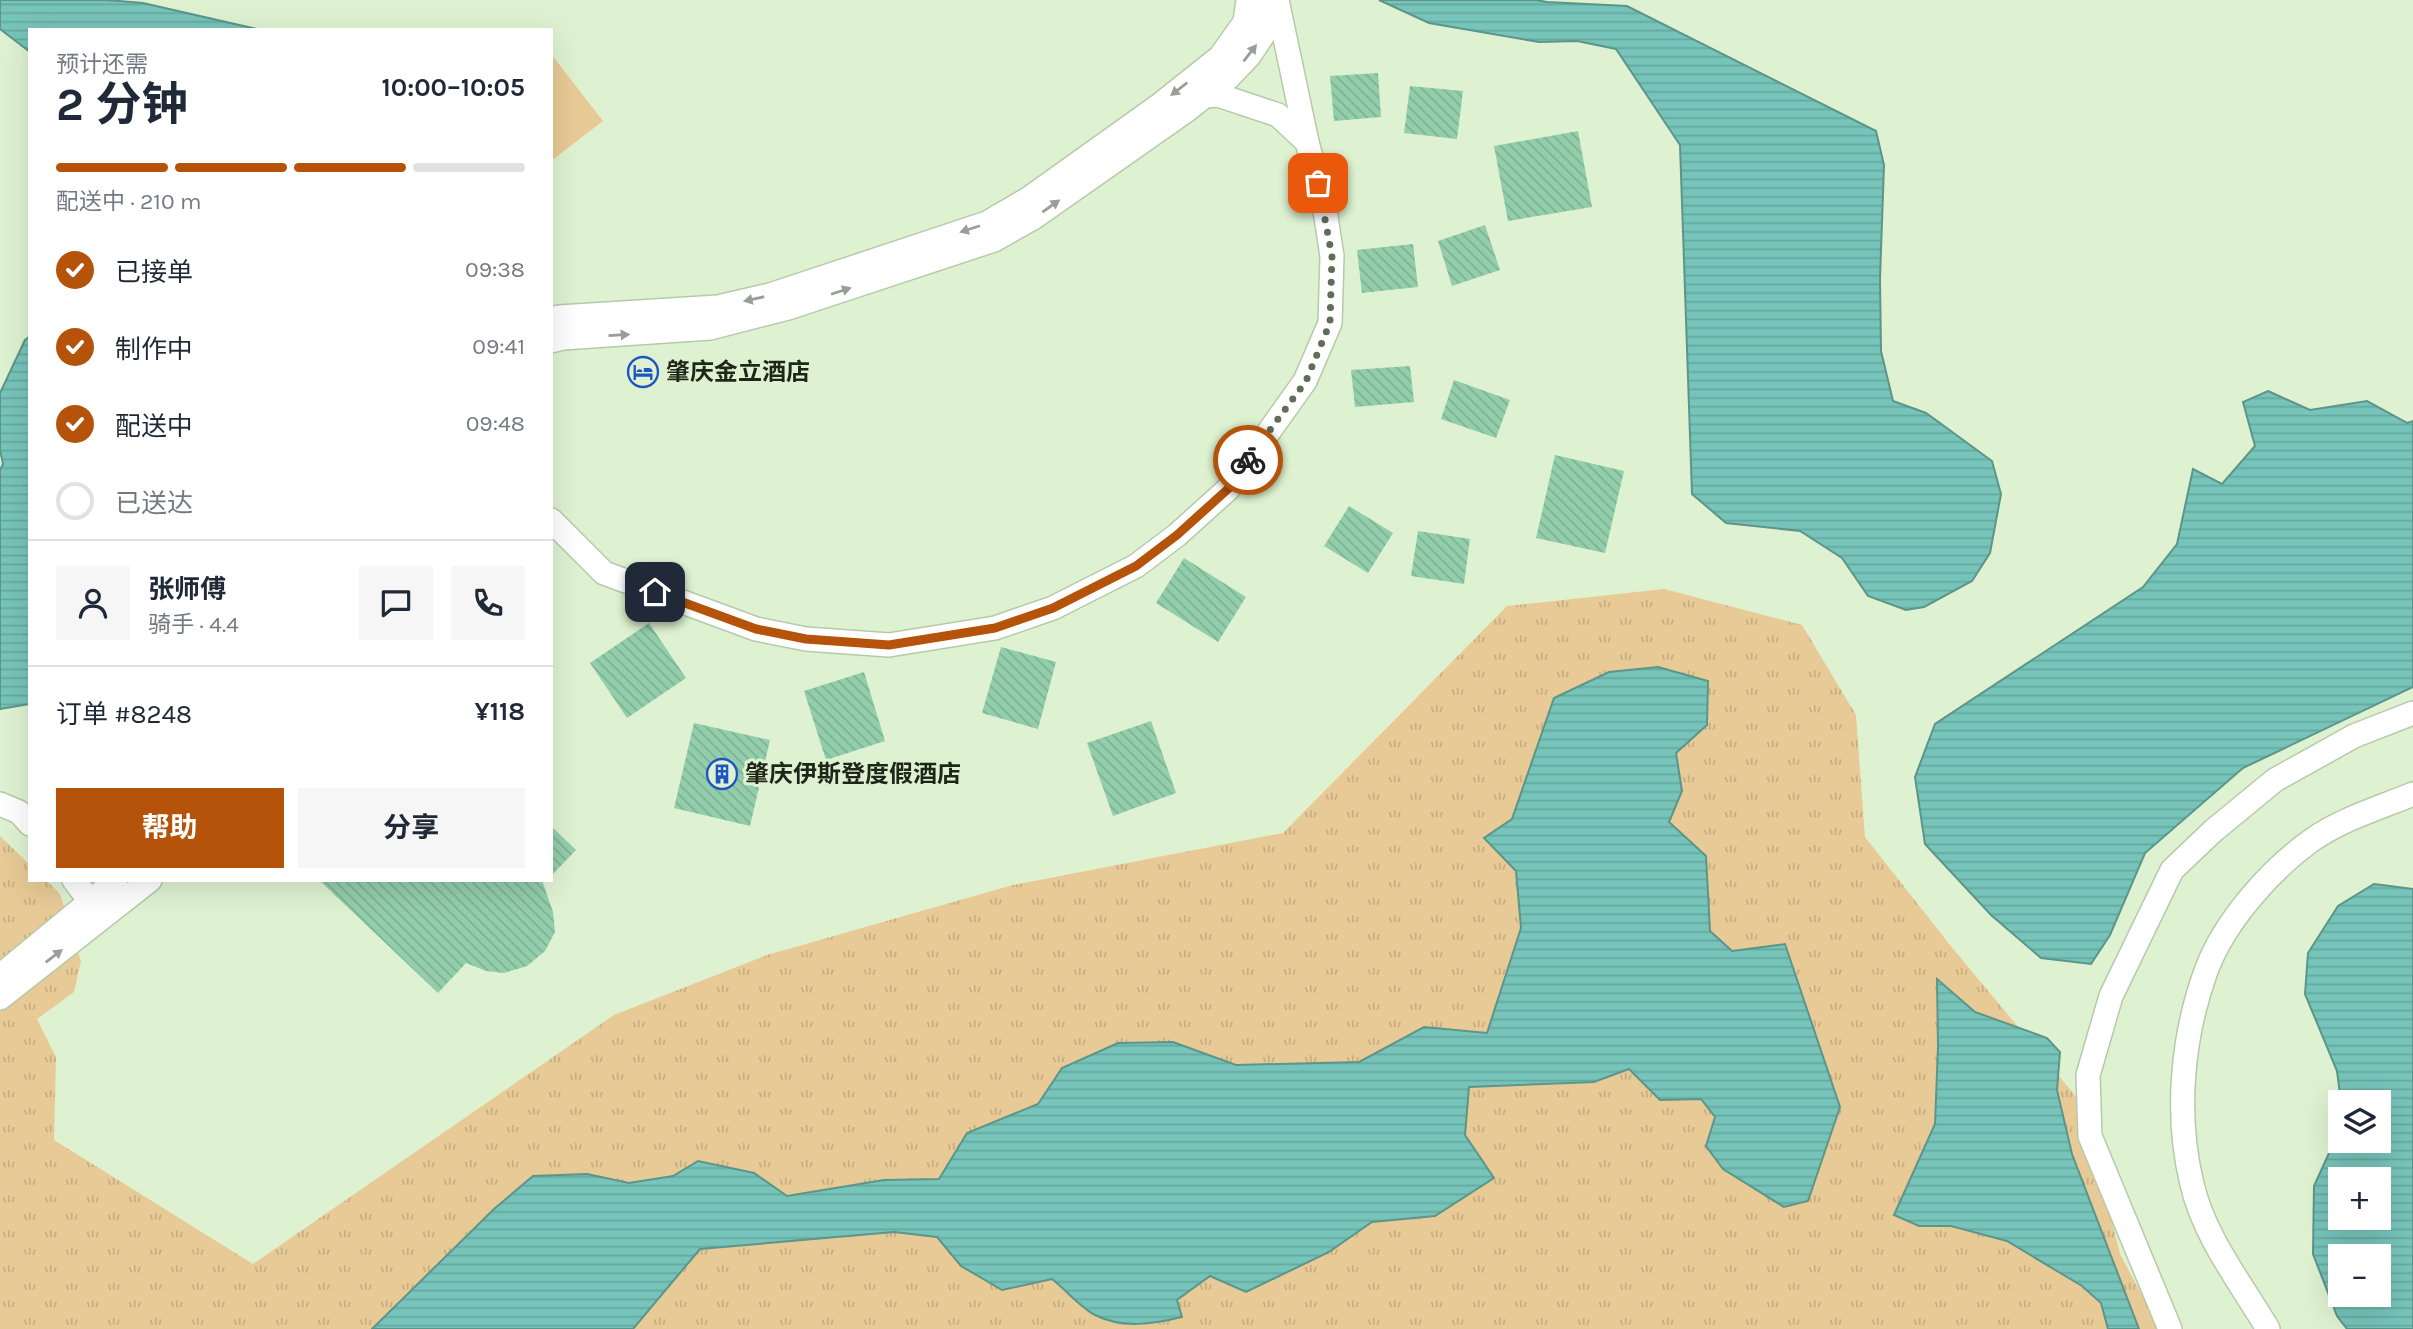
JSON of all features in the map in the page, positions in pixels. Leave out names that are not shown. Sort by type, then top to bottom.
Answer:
[{"type":"street","points":[[553,318],[718,307],[770,295],[987,223],[1028,199],[1161,104],[1220,57],[1245,22],[1248,0]]},
{"type":"street","points":[[553,340],[710,328],[788,309],[994,240],[1033,218],[1228,78],[1250,56],[1267,29],[1270,0]]},
{"type":"street","points":[[553,522],[604,573],[756,629],[806,639],[889,645],[995,628],[1053,608],[1136,566],[1177,535],[1228,489],[1306,381],[1330,323],[1332,256],[1324,204],[1307,142],[1277,0]]},
{"type":"street","points":[[1205,96],[1218,95],[1278,115],[1307,142]]},
{"type":"street","points":[[2170,1329],[2090,1136],[2088,1075],[2111,996],[2172,870],[2213,831],[2275,780],[2354,736],[2413,713]]},
{"type":"street","points":[[2268,1329],[2208,1229],[2192,1185],[2183,1134],[2182,1087],[2190,1027],[2207,969],[2235,918],[2272,875],[2312,840],[2354,817],[2413,794]]},
{"type":"street","points":[[0,804],[19,812],[28,822]]},
{"type":"street","points":[[75,882],[96,910]]},
{"type":"street","points":[[0,998],[96,910],[115,882]]},
{"type":"street","points":[[0,976],[96,910],[146,882]]},
{"type":"green space","points":[[553,57],[603,121],[553,159]]},
{"type":"green space","points":[[1664,589],[1802,625],[1856,715],[1865,837],[1950,945],[2083,1105],[2120,1254],[2160,1329],[0,1329],[0,836],[28,863],[28,882],[48,882],[60,894],[81,961],[74,992],[37,1019],[56,1057],[54,1140],[253,1264],[614,1015],[767,955],[1013,885],[1283,833],[1507,606]]},
{"type":"water","points":[[0,0],[107,0],[143,3],[252,28],[28,28],[28,50],[0,29]]},
{"type":"water","points":[[1379,0],[1536,0],[1627,6],[1876,131],[1884,165],[1880,279],[1881,351],[1893,401],[1926,413],[1992,461],[2001,494],[1990,553],[1972,581],[1924,607],[1906,610],[1868,596],[1842,558],[1800,531],[1726,523],[1692,494],[1680,145],[1616,49],[1577,41],[1539,42],[1429,23]]},
{"type":"water","points":[[28,338],[28,704],[0,709],[0,470],[3,464],[0,450],[0,393]]},
{"type":"water","points":[[2268,391],[2310,410],[2367,401],[2407,423],[2413,421],[2413,687],[2243,768],[2145,853],[2110,935],[2091,964],[2041,958],[1991,915],[1925,844],[1915,777],[1935,724],[2143,587],[2177,544],[2193,469],[2222,484],[2255,446],[2243,402]]},
{"type":"water","points":[[1658,667],[1708,681],[1707,725],[1676,753],[1682,791],[1669,822],[1706,856],[1710,931],[1732,951],[1785,944],[1840,1107],[1808,1201],[1784,1207],[1723,1169],[1706,1146],[1715,1117],[1701,1099],[1660,1100],[1629,1069],[1594,1082],[1469,1087],[1465,1135],[1494,1178],[1435,1216],[1372,1222],[1329,1252],[1246,1292],[1210,1276],[1177,1300],[1182,1317],[1138,1324],[1116,1322],[1084,1308],[1052,1279],[1002,1290],[961,1266],[937,1237],[894,1232],[700,1249],[633,1329],[372,1329],[494,1209],[533,1176],[587,1174],[629,1183],[673,1176],[698,1161],[754,1173],[787,1196],[884,1180],[939,1179],[967,1133],[1038,1104],[1062,1068],[1118,1043],[1173,1042],[1236,1065],[1359,1062],[1424,1027],[1487,1033],[1521,928],[1516,871],[1484,838],[1512,819],[1554,698],[1609,672]]},
{"type":"water","points":[[2374,884],[2413,889],[2413,1329],[2347,1329],[2334,1307],[2391,1307],[2391,1244],[2328,1244],[2328,1293],[2313,1254],[2314,1186],[2329,1153],[2391,1153],[2391,1090],[2339,1090],[2337,1071],[2305,994],[2308,953],[2338,906]]},
{"type":"water","points":[[1937,979],[1975,1012],[2047,1038],[2060,1052],[2057,1090],[2072,1154],[2139,1329],[2108,1329],[2101,1303],[2082,1286],[2007,1241],[1951,1226],[1919,1226],[1894,1215],[1935,1124]]},
{"type":"building","points":[[1378,73],[1381,117],[1334,121],[1330,76]]},
{"type":"building","points":[[1410,86],[1463,91],[1457,139],[1404,133]]},
{"type":"building","points":[[1578,131],[1592,207],[1508,221],[1494,146]]},
{"type":"building","points":[[1485,225],[1500,270],[1452,286],[1438,241]]},
{"type":"building","points":[[1413,244],[1418,287],[1362,293],[1357,250]]},
{"type":"building","points":[[1410,366],[1414,402],[1355,407],[1351,370]]},
{"type":"building","points":[[1454,380],[1510,400],[1496,438],[1441,419]]},
{"type":"building","points":[[1555,455],[1624,471],[1605,553],[1536,538]]},
{"type":"building","points":[[1349,506],[1393,533],[1368,573],[1324,546]]},
{"type":"building","points":[[1418,531],[1470,539],[1464,584],[1411,576]]},
{"type":"building","points":[[1184,558],[1246,597],[1218,642],[1156,603]]},
{"type":"building","points":[[649,623],[686,678],[627,718],[590,663]]},
{"type":"building","points":[[1001,647],[1056,662],[1038,729],[982,713]]},
{"type":"building","points":[[864,672],[885,741],[826,760],[804,691]]},
{"type":"building","points":[[1151,721],[1176,793],[1113,816],[1087,743]]},
{"type":"building","name":"肇庆伊斯登度假酒店","points":[[694,723],[770,740],[750,826],[674,808]]},
{"type":"building","points":[[553,828],[576,850],[553,874]]},
{"type":"building","points":[[321,882],[543,882],[553,912],[555,932],[545,951],[527,966],[504,973],[486,971],[466,963],[438,993]]},
{"type":"way so far","points":[[1248,460],[1306,381],[1330,323],[1332,256],[1318,183]]},
{"type":"place","name":"肇庆金立酒店","points":[[643,372]]},
{"type":"place","name":"肇庆伊斯登度假酒店","points":[[722,774]]},
{"type":"route","points":[[655,592],[756,629],[806,639],[889,645],[995,628],[1053,608],[1136,566],[1177,535],[1228,489],[1248,460]]}]
